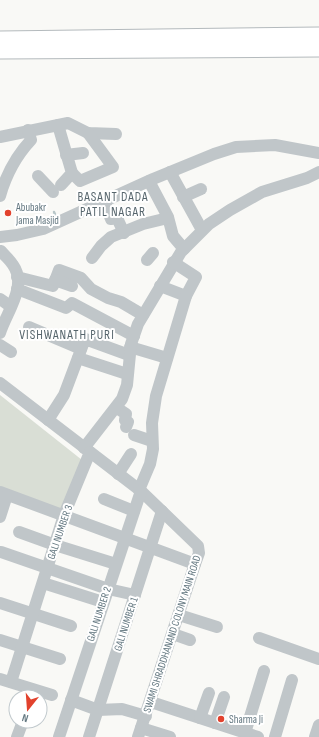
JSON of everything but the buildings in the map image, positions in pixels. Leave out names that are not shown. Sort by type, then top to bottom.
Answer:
[{"type":"main road","points":[[0,39],[319,35]]},
{"type":"main road","points":[[0,51],[319,49]]},
{"type":"street","points":[[63,124],[66,155],[80,176]]},
{"type":"street","points":[[0,137],[63,124],[88,133],[116,134]]},
{"type":"street","points":[[0,192],[13,163],[30,140],[28,130]]},
{"type":"street","points":[[38,176],[57,188],[80,176],[113,167],[88,133]]},
{"type":"street","points":[[0,237],[17,236],[43,229],[150,180],[220,152],[250,145],[275,145],[319,153]]},
{"type":"street","points":[[66,155],[83,153]]},
{"type":"street","points":[[170,172],[202,230]]},
{"type":"street","name":"GALI NUMBER 3","points":[[5,680],[22,647],[64,515],[87,450],[106,427],[126,390],[131,346],[143,315],[148,310],[173,262],[202,230],[225,213],[262,192],[307,178],[319,172]]},
{"type":"street","points":[[150,180],[168,218],[173,236],[184,249]]},
{"type":"street","points":[[183,197],[201,189]]},
{"type":"street","points":[[104,201],[111,219],[117,218],[124,233]]},
{"type":"street","points":[[92,258],[101,246],[111,237],[143,224],[168,218]]},
{"type":"street","points":[[0,248],[13,265],[17,283],[0,333]]},
{"type":"street","name":"GALI NUMBER 2","points":[[59,737],[148,468],[153,448],[152,423],[155,402],[186,296],[196,277],[173,262]]},
{"type":"street","points":[[17,283],[53,286],[59,270],[81,278],[91,289],[108,298],[124,297],[143,315]]},
{"type":"street","points":[[55,280],[72,286]]},
{"type":"street","points":[[17,283],[66,308],[72,303],[131,346]]},
{"type":"street","points":[[160,286],[186,296]]},
{"type":"street","points":[[0,299],[10,306]]},
{"type":"street","points":[[29,327],[80,353],[127,374]]},
{"type":"street","points":[[48,420],[64,395],[85,339],[131,346],[167,358]]},
{"type":"street","points":[[0,345],[11,352]]},
{"type":"street","points":[[0,383],[140,490],[162,511]]},
{"type":"street","points":[[117,408],[126,414],[125,418],[128,422],[130,431],[152,440]]},
{"type":"street","points":[[118,474],[129,457],[148,468]]},
{"type":"street","points":[[0,517],[4,494],[125,537],[195,564]]},
{"type":"street","points":[[104,499],[134,511]]},
{"type":"street","name":"SWAMI SHRADDHANAND COLONY MAIN ROAD","points":[[140,733],[173,634],[199,548],[188,534],[162,511]]},
{"type":"street","name":"GALI NUMBER 1","points":[[89,737],[162,511]]},
{"type":"street","points":[[19,532],[116,564]]},
{"type":"street","points":[[1,552],[108,589],[135,595]]},
{"type":"street","points":[[43,583],[103,602]]},
{"type":"street","points":[[0,603],[71,626]]},
{"type":"street","points":[[179,615],[217,627]]},
{"type":"street","points":[[173,634],[190,640]]},
{"type":"street","points":[[259,638],[319,659]]},
{"type":"street","points":[[0,640],[60,659]]},
{"type":"street","points":[[245,733],[264,671]]},
{"type":"street","points":[[5,680],[24,689]]},
{"type":"street","points":[[275,737],[292,680]]},
{"type":"street","points":[[200,718],[209,692]]},
{"type":"street","points":[[48,695],[52,695]]},
{"type":"street","points":[[215,723],[224,697]]},
{"type":"street","points":[[71,700],[98,710],[122,709],[146,716]]},
{"type":"street","points":[[151,702],[258,737]]},
{"type":"street","points":[[315,737],[319,725]]},
{"type":"street","points":[[140,733],[170,737]]},
{"type":"shaded area","points":[[0,395],[82,460],[60,511],[0,489]]},
{"type":"waterway","points":[[54,212],[57,219]]},
{"type":"place","name":"Abubakr Jama Masjid","points":[[8,213]]},
{"type":"place","name":"Sharma Ji","points":[[221,719]]},
{"type":"district","name":"BASANT DADA PATIL NAGAR","points":[[113,204]]},
{"type":"district","name":"VISHWANATH PURI","points":[[67,335]]}]
